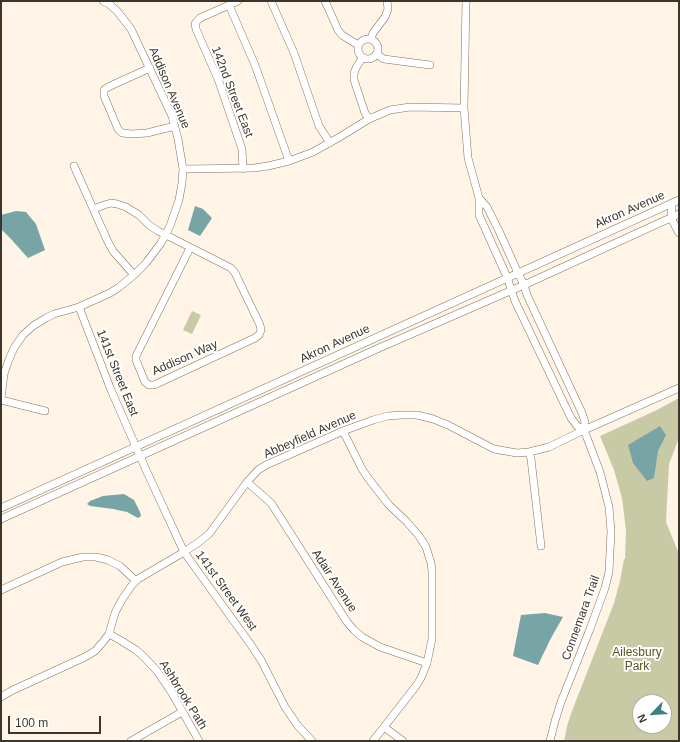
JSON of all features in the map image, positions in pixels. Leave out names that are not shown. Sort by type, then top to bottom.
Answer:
[{"type":"street","points":[[238,1],[229,5],[256,65],[289,161]]},
{"type":"street","points":[[271,1],[294,53],[319,126],[330,143]]},
{"type":"street","points":[[325,1],[338,30],[342,35],[358,45]]},
{"type":"street","points":[[371,39],[373,33],[385,17],[388,9],[388,1]]},
{"type":"street","points":[[466,1],[464,108],[468,158],[479,198]]},
{"type":"street","name":"Addison Avenue","points":[[1,399],[4,374],[8,362],[14,348],[23,336],[33,326],[46,318],[54,314],[79,307],[110,293],[134,275],[156,251],[166,236],[179,200],[183,169],[181,152],[172,116],[131,29],[108,2]]},
{"type":"street","name":"142nd Street East","points":[[229,5],[200,18],[195,24],[218,79],[242,149],[243,168]]},
{"type":"street","points":[[363,39],[371,39],[377,45],[378,52],[373,58],[362,58],[358,52],[358,45],[363,39]]},
{"type":"street","points":[[376,54],[384,59],[430,64]]},
{"type":"street","points":[[362,58],[356,68],[354,80],[365,113],[369,119]]},
{"type":"street","points":[[150,68],[104,90],[104,96],[118,130],[122,133],[147,133],[175,126]]},
{"type":"street","points":[[183,169],[268,166],[289,161],[313,152],[369,119],[390,110],[410,107],[464,108]]},
{"type":"street","points":[[74,166],[108,242],[113,251],[134,275]]},
{"type":"street","name":"Connemara Trail","points":[[479,198],[487,207],[499,231],[582,413],[585,422],[584,430],[600,472],[609,507],[611,531],[609,572],[605,588],[561,702],[550,741]]},
{"type":"street","name":"Connemara Trail","points":[[479,198],[479,215],[507,277],[515,301],[572,418],[577,426],[584,430]]},
{"type":"street","name":"Akron Avenue","points":[[1,508],[679,200]]},
{"type":"street","name":"Addison Way","points":[[94,209],[111,203],[126,207],[166,236],[231,268],[235,273],[260,325],[261,330],[259,335],[255,338],[154,385],[150,385],[145,382],[136,360],[136,356],[190,248]]},
{"type":"street","points":[[672,203],[672,218],[679,233]]},
{"type":"street","name":"Akron Avenue","points":[[1,519],[386,345],[511,291],[679,214]]},
{"type":"street","name":"141st Street East","points":[[79,307],[97,357],[136,446]]},
{"type":"street","name":"Abbeyfield Avenue","points":[[1,697],[90,654],[99,647],[109,634],[115,612],[127,592],[136,581],[184,552],[209,534],[247,482],[258,470],[266,465],[343,431],[373,420],[388,416],[402,415],[417,415],[434,419],[494,449],[517,453],[529,452],[549,447],[679,388]]},
{"type":"street","points":[[1,399],[45,411]]},
{"type":"street","points":[[343,431],[368,478],[389,505],[419,536],[426,547],[430,563],[432,582],[432,640],[427,663],[416,686],[373,741]]},
{"type":"street","name":"141st Street West","points":[[136,446],[184,552],[251,645],[289,714],[312,741]]},
{"type":"street","points":[[529,452],[541,546]]},
{"type":"street","name":"Adair Avenue","points":[[247,482],[271,503],[347,622],[354,630],[362,637],[380,647],[427,663]]},
{"type":"street","points":[[1,590],[62,562],[83,557],[96,557],[108,560],[120,566],[136,581]]},
{"type":"street","name":"Ashbrook Path","points":[[109,634],[129,645],[147,660],[163,679],[199,741]]},
{"type":"street","points":[[131,741],[182,712]]},
{"type":"street","points":[[384,727],[403,741]]},
{"type":"green space","points":[[192,311],[201,315],[192,334],[183,330]]},
{"type":"green space","name":"Ailesbury Park","points":[[679,398],[679,438],[669,464],[666,522],[679,554],[679,741],[564,741],[572,711],[614,603],[625,559],[626,530],[622,498],[614,470],[600,436],[657,410]]},
{"type":"water","points":[[195,206],[203,209],[212,218],[200,236],[188,230]]},
{"type":"water","points":[[16,211],[26,212],[36,224],[45,250],[28,258],[1,229],[1,215]]},
{"type":"water","points":[[660,426],[666,435],[658,451],[654,478],[647,481],[633,463],[628,445]]},
{"type":"water","points":[[124,494],[134,500],[141,516],[138,518],[127,512],[90,506],[87,504],[90,501],[103,496]]},
{"type":"water","points":[[545,613],[563,617],[538,665],[513,656],[521,615]]}]
